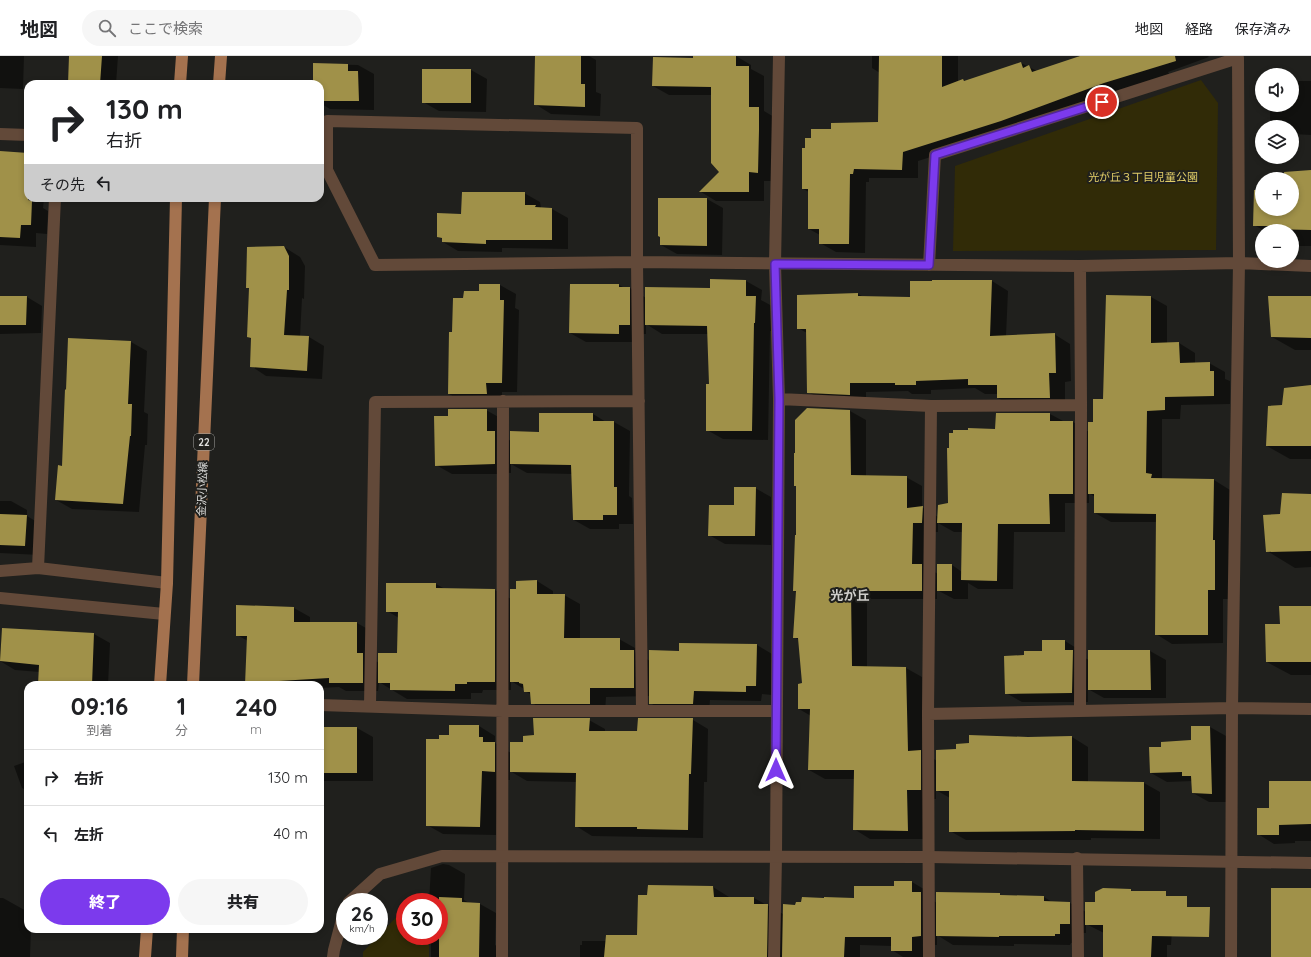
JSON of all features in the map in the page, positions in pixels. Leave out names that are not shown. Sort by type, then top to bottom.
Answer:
[{"type":"main road","points":[[180,80],[182,56]]},
{"type":"main road","points":[[220,80],[221,56]]},
{"type":"main road","points":[[160,681],[167,583],[176,202]]},
{"type":"main road","name":"金沢小松線","points":[[193,681],[214,202]]},
{"type":"main road","points":[[145,957],[147,933]]},
{"type":"main road","points":[[182,957],[183,933]]},
{"type":"street","points":[[774,957],[779,399],[775,264],[779,56]]},
{"type":"street","points":[[929,265],[935,155],[1242,57],[1232,708],[1231,957]]},
{"type":"street","points":[[642,710],[637,262],[637,128],[327,120],[326,170],[376,265],[637,262],[1080,266],[1239,263],[1311,266]]},
{"type":"street","points":[[0,134],[24,135]]},
{"type":"street","points":[[38,568],[55,202]]},
{"type":"street","points":[[1080,266],[1080,710]]},
{"type":"street","points":[[779,399],[931,406],[1081,405]]},
{"type":"street","points":[[502,957],[503,401]]},
{"type":"street","points":[[370,706],[375,402],[639,401]]},
{"type":"street","points":[[928,957],[928,714],[931,406]]},
{"type":"street","points":[[0,571],[38,568],[167,583]]},
{"type":"street","points":[[0,598],[164,614]]},
{"type":"street","points":[[324,705],[503,711],[777,711]]},
{"type":"street","points":[[928,714],[1232,708],[1311,709]]},
{"type":"street","points":[[359,893],[380,874],[442,856],[1077,858],[1311,863]]},
{"type":"street","points":[[1077,858],[1078,957]]},
{"type":"street","points":[[333,957],[336,945]]},
{"type":"green space","name":"光が丘３丁目児童公園","points":[[1201,80],[1218,103],[1216,250],[953,251],[955,166]]},
{"type":"green space","points":[[396,917],[396,945],[429,945],[429,957],[363,957],[363,952],[370,945],[388,945],[388,926]]},
{"type":"building","points":[[69,56],[102,56],[100,80],[68,80]]},
{"type":"building","points":[[535,56],[581,56],[581,84],[585,84],[585,107],[534,105]]},
{"type":"building","points":[[693,56],[736,56],[736,66],[749,66],[749,107],[759,107],[759,130],[758,173],[749,172],[749,192],[699,192],[719,172],[711,163],[711,87],[652,86],[653,57],[693,58]]},
{"type":"building","points":[[879,56],[942,56],[942,87],[963,79],[964,81],[1021,62],[1023,68],[1029,65],[1032,72],[1080,56],[1175,56],[1176,61],[1104,83],[1001,121],[903,152],[902,170],[854,169],[853,174],[850,174],[849,244],[819,244],[819,229],[808,229],[808,189],[802,189],[802,148],[805,148],[805,138],[811,138],[811,129],[831,129],[831,123],[878,122]]},
{"type":"building","points":[[313,63],[348,64],[348,71],[358,71],[359,101],[324,101],[324,80],[313,80]]},
{"type":"building","points":[[422,69],[471,69],[471,103],[422,103]]},
{"type":"building","points":[[0,151],[24,153],[24,202],[32,202],[31,225],[21,225],[20,238],[0,237]]},
{"type":"building","points":[[1311,170],[1311,230],[1299,230],[1299,224],[1255,224],[1255,226],[1253,226],[1254,190],[1255,216],[1299,216],[1299,172],[1284,172]]},
{"type":"building","points":[[462,192],[525,192],[525,205],[536,205],[535,207],[552,208],[552,240],[486,240],[486,244],[442,242],[442,238],[437,237],[437,213],[461,214]]},
{"type":"building","points":[[658,198],[707,198],[707,246],[660,245],[660,237],[658,236]]},
{"type":"building","points":[[284,246],[289,256],[289,290],[287,290],[284,335],[309,336],[307,371],[250,367],[251,338],[247,337],[249,288],[246,288],[247,247]]},
{"type":"building","points":[[710,279],[746,280],[746,296],[756,296],[752,431],[706,431],[706,384],[709,384],[707,326],[645,325],[645,287],[710,288]]},
{"type":"building","points":[[992,280],[990,336],[1055,333],[1056,373],[1049,373],[1050,398],[997,398],[997,385],[968,385],[968,379],[916,381],[916,385],[895,385],[895,383],[850,383],[850,395],[807,393],[806,329],[797,329],[797,295],[858,293],[858,296],[910,297],[910,281]]},
{"type":"building","points":[[479,284],[500,284],[500,300],[504,300],[502,383],[486,383],[487,394],[448,394],[449,332],[452,332],[453,298],[463,298],[464,291],[479,291]]},
{"type":"building","points":[[570,284],[619,284],[619,287],[630,287],[630,325],[619,325],[619,334],[569,333]]},
{"type":"building","points":[[1106,295],[1151,296],[1151,343],[1179,342],[1180,363],[1210,362],[1210,371],[1214,371],[1214,396],[1165,397],[1165,410],[1147,411],[1146,473],[1152,474],[1151,478],[1214,479],[1213,540],[1215,540],[1215,590],[1208,590],[1208,635],[1155,635],[1156,514],[1094,513],[1094,494],[1088,494],[1088,422],[1093,422],[1093,399],[1103,399]]},
{"type":"building","points":[[0,296],[27,296],[26,325],[0,325]]},
{"type":"building","points":[[1268,296],[1311,296],[1311,338],[1271,337]]},
{"type":"building","points":[[68,338],[131,341],[128,404],[132,404],[131,436],[123,504],[55,500],[58,465],[62,466]]},
{"type":"building","points":[[1311,385],[1311,446],[1266,446],[1268,406],[1282,405],[1284,388]]},
{"type":"building","points":[[807,408],[850,410],[851,475],[907,476],[907,508],[923,506],[922,523],[913,523],[912,564],[922,564],[922,591],[851,591],[852,666],[906,667],[908,751],[921,750],[921,790],[907,790],[908,831],[853,830],[854,770],[808,770],[810,709],[798,709],[798,684],[802,683],[798,638],[793,638],[796,591],[793,591],[796,535],[796,486],[794,486],[795,420]]},
{"type":"building","points":[[448,409],[487,409],[487,431],[495,431],[495,464],[435,466],[434,416],[448,416]]},
{"type":"building","points":[[539,413],[593,413],[593,421],[614,421],[614,487],[617,487],[617,515],[603,515],[603,520],[573,520],[571,465],[510,464],[510,431],[539,432]]},
{"type":"building","points":[[996,413],[1050,413],[1050,421],[1073,421],[1073,494],[1049,494],[1050,524],[998,524],[997,581],[961,580],[962,523],[937,523],[938,505],[948,503],[947,448],[949,448],[949,433],[953,433],[953,430],[968,430],[968,428],[995,429]]},
{"type":"building","points":[[734,487],[756,487],[755,536],[708,536],[709,505],[734,505]]},
{"type":"building","points":[[1282,493],[1311,494],[1311,551],[1266,552],[1263,515],[1280,514]]},
{"type":"building","points":[[0,514],[27,515],[25,546],[0,545]]},
{"type":"building","points":[[937,564],[952,564],[952,591],[937,591]]},
{"type":"building","points":[[537,580],[537,594],[565,594],[564,638],[620,638],[620,650],[634,650],[634,688],[590,688],[590,704],[531,704],[530,692],[524,692],[523,684],[519,682],[510,682],[510,589],[516,589],[516,581]]},
{"type":"building","points":[[386,583],[436,583],[436,588],[495,589],[495,682],[467,682],[467,684],[455,684],[455,691],[390,690],[390,683],[378,683],[378,653],[397,653],[398,612],[386,612]]},
{"type":"building","points":[[236,605],[294,607],[294,622],[357,622],[357,653],[363,653],[363,683],[329,683],[329,678],[279,681],[245,681],[247,636],[236,636]]},
{"type":"building","points":[[1279,606],[1311,606],[1311,662],[1266,662],[1265,624],[1280,624]]},
{"type":"building","points":[[2,628],[94,633],[92,681],[38,681],[39,665],[0,661]]},
{"type":"building","points":[[1042,640],[1065,640],[1065,650],[1073,650],[1072,693],[1005,694],[1004,656],[1024,655],[1024,651],[1042,651]]},
{"type":"building","points":[[679,643],[757,644],[756,686],[746,686],[746,692],[694,691],[693,704],[649,704],[649,650],[679,651]]},
{"type":"building","points":[[1088,650],[1150,650],[1151,690],[1088,690]]},
{"type":"building","points":[[533,718],[590,718],[589,731],[637,731],[638,718],[693,718],[691,774],[689,774],[688,830],[637,829],[637,827],[575,827],[576,773],[510,772],[510,742],[523,742],[523,736],[534,735]]},
{"type":"building","points":[[449,725],[479,725],[479,737],[483,737],[483,742],[495,742],[495,772],[482,771],[480,827],[426,826],[426,739],[439,739],[439,735],[449,735]]},
{"type":"building","points":[[1191,726],[1210,726],[1212,794],[1192,793],[1191,776],[1182,776],[1182,772],[1150,773],[1149,747],[1161,747],[1161,742],[1191,740]]},
{"type":"building","points":[[324,727],[357,727],[357,773],[324,773]]},
{"type":"building","points":[[969,735],[1028,737],[1072,736],[1072,781],[1144,782],[1144,831],[1075,830],[949,832],[949,791],[936,791],[936,750],[956,749],[956,744],[969,743]]},
{"type":"building","points":[[1269,781],[1311,781],[1311,824],[1279,825],[1279,835],[1257,835],[1257,808],[1269,808]]},
{"type":"building","points":[[894,881],[912,881],[912,892],[921,892],[921,936],[912,937],[912,951],[891,951],[891,937],[845,937],[844,957],[782,957],[783,904],[795,905],[796,902],[801,902],[802,897],[854,898],[854,886],[894,886]]},
{"type":"building","points":[[648,885],[713,886],[714,897],[754,897],[754,904],[768,904],[767,957],[604,957],[606,935],[637,935],[638,895],[647,895]]},
{"type":"building","points":[[1103,888],[1131,889],[1131,891],[1166,891],[1166,896],[1187,896],[1187,907],[1210,907],[1209,937],[1152,936],[1151,957],[1103,957],[1103,925],[1085,925],[1085,902],[1095,902],[1095,892]]},
{"type":"building","points":[[1271,888],[1311,888],[1311,957],[1271,957]]},
{"type":"building","points":[[936,892],[1000,893],[1000,895],[1044,896],[1044,901],[1070,902],[1070,924],[1060,924],[1060,934],[1055,934],[1055,936],[936,936]]},
{"type":"building","points":[[448,897],[462,898],[462,902],[480,903],[479,957],[439,957],[439,945],[448,945]]},
{"type":"district","name":"光が丘","points":[[850,595]]},
{"type":"route","points":[[776,770],[779,399],[775,264],[929,265],[935,155],[1102,102]]}]
